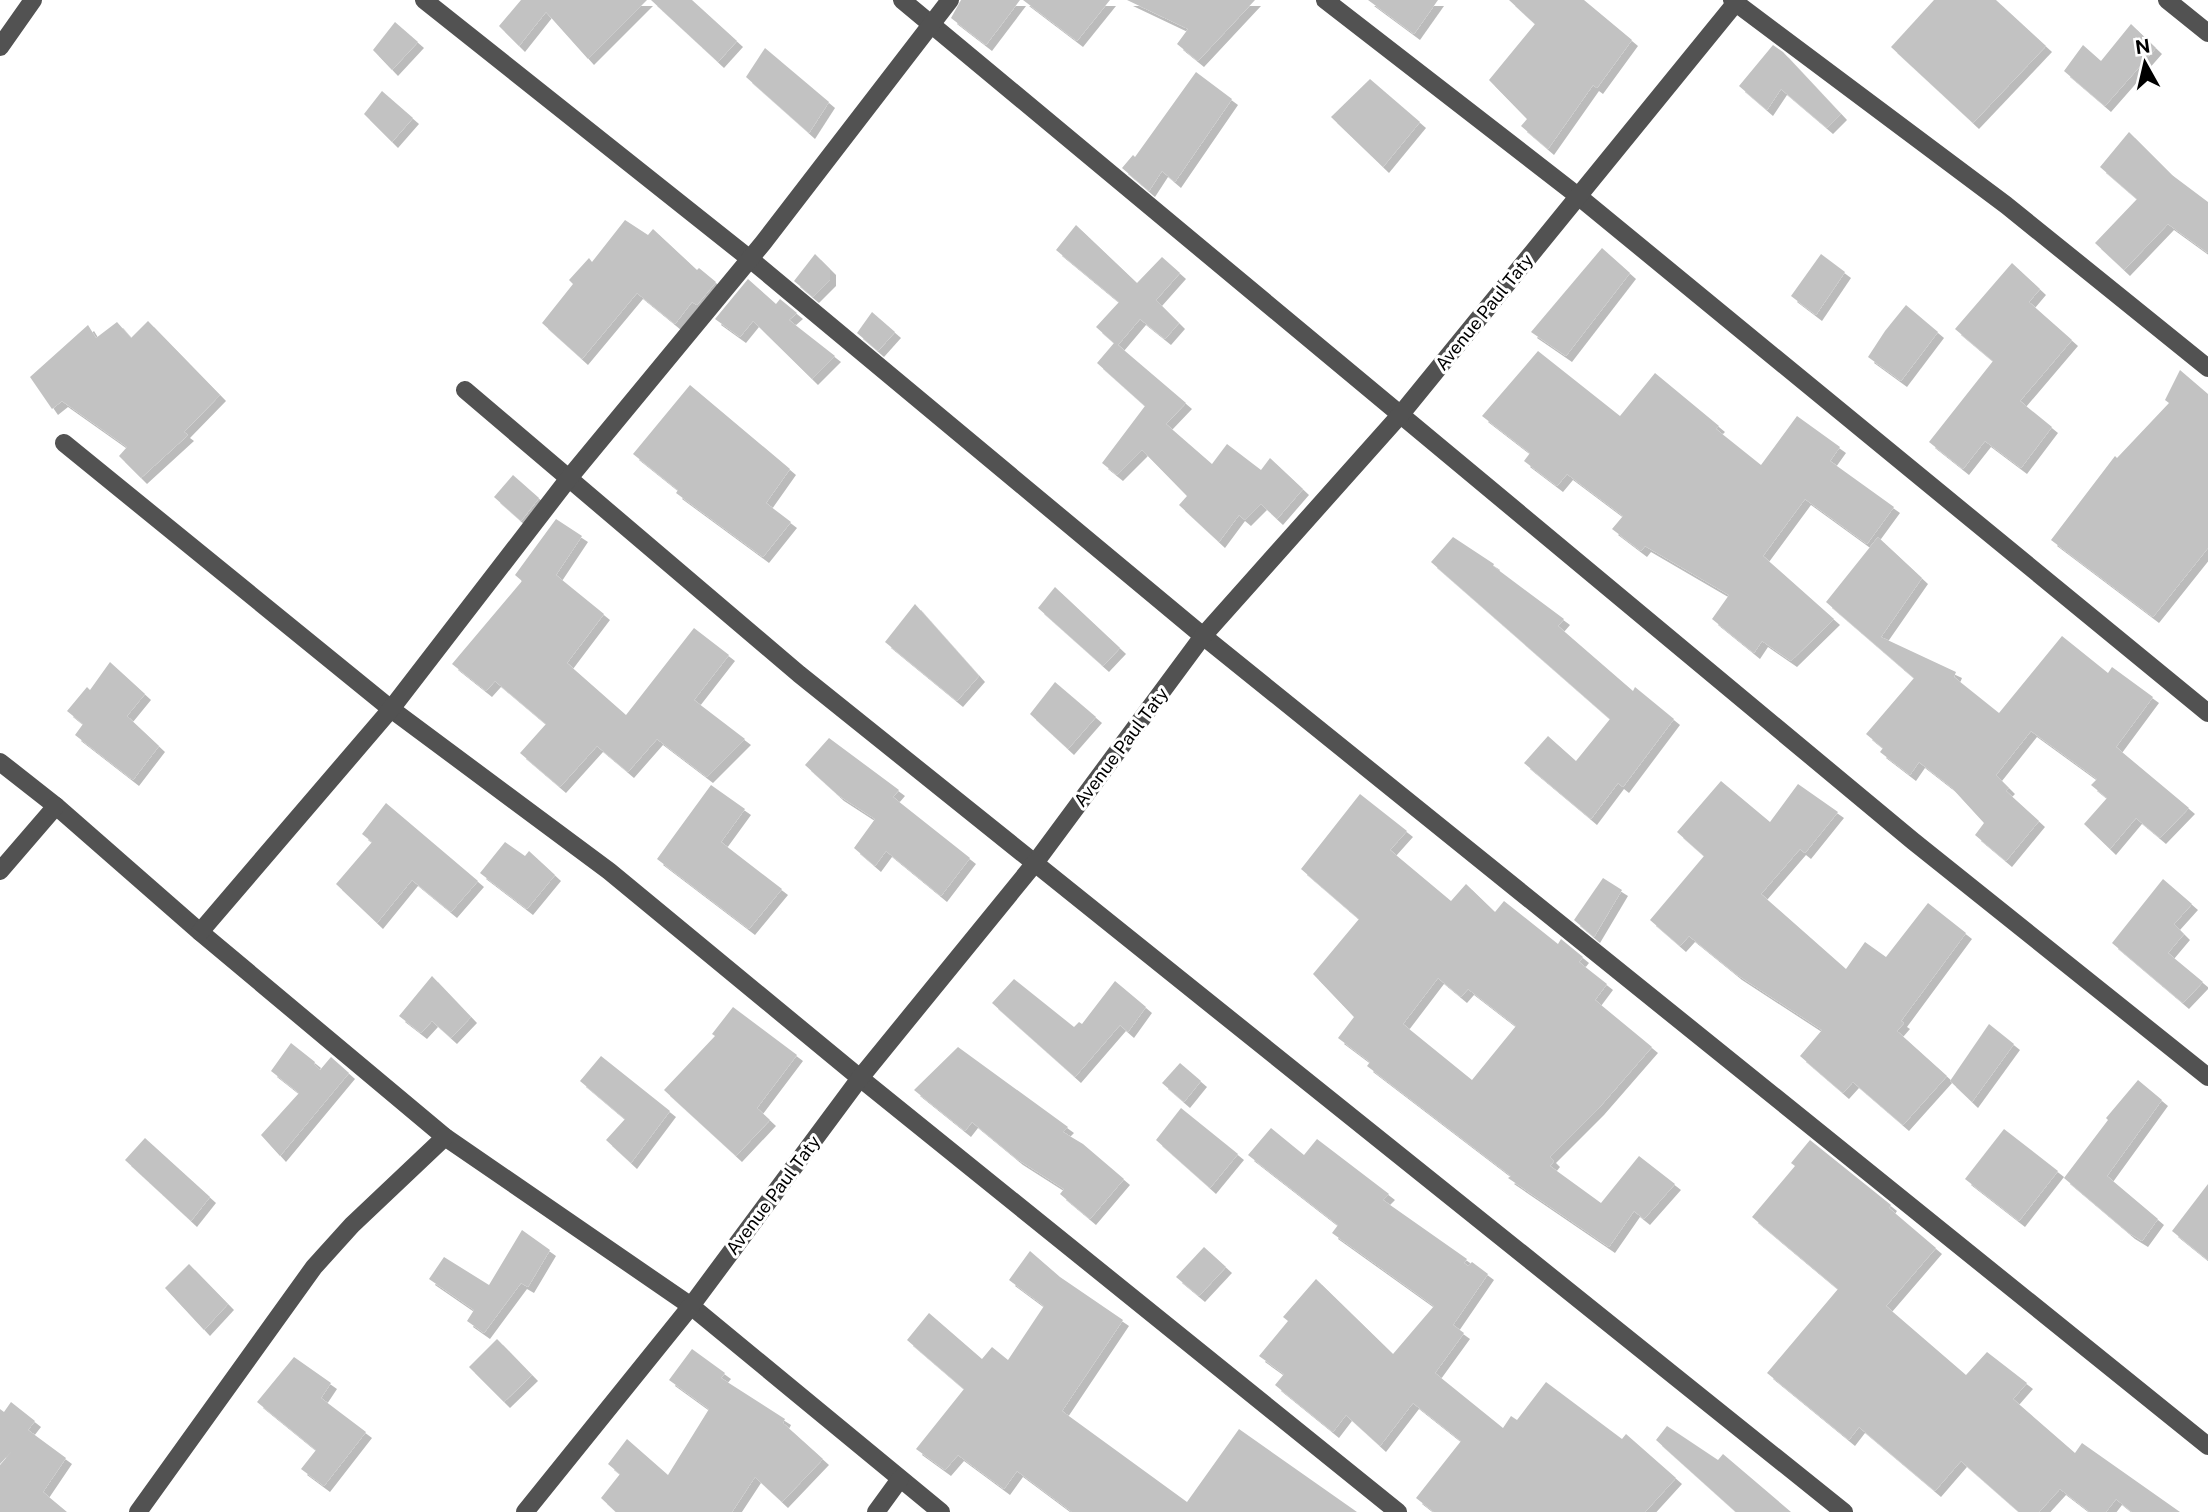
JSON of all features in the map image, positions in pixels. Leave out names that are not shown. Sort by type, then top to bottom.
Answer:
[{"type":"street","points":[[0,47],[33,0]]},
{"type":"street","points":[[424,0],[750,258],[1203,636],[2208,1446]]},
{"type":"street","points":[[902,0],[1913,841],[2208,1077]]},
{"type":"street","points":[[200,932],[391,709],[569,478],[750,258],[950,0]]},
{"type":"street","points":[[1325,0],[1578,196],[2208,713]]},
{"type":"street","points":[[2167,0],[2208,33]]},
{"type":"street","points":[[1735,1],[2006,205],[2208,368]]},
{"type":"street","name":"Avenue Paul Taty","points":[[525,1512],[691,1306],[860,1078],[1035,863],[1203,636],[1401,414],[1735,1]]},
{"type":"street","points":[[465,390],[799,674],[1844,1512]]},
{"type":"street","points":[[64,443],[391,709],[609,871],[860,1078],[1398,1512]]},
{"type":"street","points":[[0,762],[56,806],[200,932],[445,1136],[691,1306],[941,1512]]},
{"type":"street","points":[[0,871],[56,806]]},
{"type":"street","points":[[138,1512],[314,1267],[352,1225],[445,1136]]},
{"type":"street","points":[[876,1512],[900,1479]]},
{"type":"building","points":[[521,0],[647,0],[588,59],[546,12],[519,46],[499,26]]},
{"type":"building","points":[[651,0],[692,0],[737,41],[718,62]]},
{"type":"building","points":[[961,0],[1020,0],[986,45],[951,18]]},
{"type":"building","points":[[1023,0],[1110,0],[1077,41]]},
{"type":"building","points":[[1127,0],[1255,0],[1198,61],[1177,44],[1188,29]]},
{"type":"building","points":[[1368,0],[1438,0],[1414,34]]},
{"type":"building","points":[[1509,0],[1584,0],[1632,40],[1597,88],[1593,85],[1548,149],[1521,126],[1527,119],[1489,80],[1535,24]]},
{"type":"building","points":[[1934,0],[1996,0],[2046,46],[1973,123],[1891,47]]},
{"type":"building","points":[[395,22],[418,42],[392,70],[373,50]]},
{"type":"building","points":[[2131,24],[2156,48],[2105,106],[2064,71],[2083,45],[2101,61]]},
{"type":"building","points":[[1773,45],[1783,52],[1841,114],[1827,128],[1781,89],[1767,110],[1739,86]]},
{"type":"building","points":[[765,48],[829,102],[809,133],[746,77]]},
{"type":"building","points":[[1196,72],[1232,99],[1175,182],[1162,171],[1149,191],[1122,168],[1133,155],[1135,157]]},
{"type":"building","points":[[1370,79],[1420,122],[1383,167],[1331,117]]},
{"type":"building","points":[[382,91],[413,118],[392,142],[364,114]]},
{"type":"building","points":[[2129,132],[2172,175],[2208,202],[2208,253],[2168,224],[2124,270],[2095,243],[2137,199],[2100,167]]},
{"type":"building","points":[[625,220],[648,235],[653,229],[697,270],[699,268],[716,282],[697,305],[692,302],[675,324],[637,293],[582,359],[542,323],[573,284],[569,280],[589,258],[592,262]]},
{"type":"building","points":[[1076,225],[1137,283],[1162,257],[1180,273],[1156,300],[1179,323],[1165,339],[1140,319],[1118,345],[1186,403],[1166,424],[1212,464],[1227,444],[1261,470],[1270,458],[1303,489],[1277,519],[1261,504],[1245,520],[1239,515],[1219,542],[1179,505],[1187,496],[1142,450],[1117,475],[1102,463],[1145,406],[1097,363],[1114,343],[1096,327],[1119,302],[1056,250]]},
{"type":"building","points":[[1602,248],[1630,273],[1566,356],[1531,332]]},
{"type":"building","points":[[815,254],[830,269],[830,280],[813,297],[794,281]]},
{"type":"building","points":[[1821,254],[1845,272],[1816,315],[1791,296]]},
{"type":"building","points":[[2012,263],[2040,289],[2029,302],[2072,340],[2020,401],[2052,427],[2021,468],[1985,441],[1963,469],[1929,442],[1993,361],[1955,329]]},
{"type":"building","points":[[748,279],[776,304],[780,299],[797,313],[789,320],[835,356],[812,379],[753,321],[740,337],[715,319]]},
{"type":"building","points":[[1906,305],[1938,332],[1901,381],[1868,357]]},
{"type":"building","points":[[872,312],[895,332],[878,351],[857,333]]},
{"type":"building","points":[[148,321],[220,395],[184,432],[188,435],[141,478],[119,456],[127,447],[62,401],[52,409],[30,377],[88,325],[96,338],[117,322],[131,338]]},
{"type":"building","points":[[1538,351],[1620,416],[1655,373],[1719,426],[1716,429],[1761,465],[1797,416],[1840,447],[1830,461],[1894,507],[1867,544],[1805,499],[1763,556],[1834,619],[1791,661],[1762,641],[1754,653],[1712,619],[1729,595],[1645,546],[1641,551],[1612,529],[1623,516],[1567,474],[1557,486],[1524,461],[1530,453],[1482,416]]},
{"type":"building","points":[[2180,370],[2208,394],[2208,548],[2153,617],[2051,540],[2115,456],[2117,458],[2169,403],[2165,400]]},
{"type":"building","points":[[690,385],[790,469],[766,503],[791,522],[763,557],[676,493],[678,490],[633,454]]},
{"type":"building","points":[[513,475],[539,498],[521,521],[494,497]]},
{"type":"building","points":[[556,519],[582,536],[556,575],[604,614],[567,663],[626,715],[694,628],[729,655],[694,700],[745,739],[707,777],[657,739],[628,772],[597,746],[560,787],[520,753],[546,724],[495,681],[486,691],[452,664],[522,581],[515,575]]},
{"type":"building","points":[[1453,537],[1494,564],[1493,566],[1564,619],[1558,626],[1633,691],[1635,687],[1674,719],[1623,787],[1618,783],[1591,819],[1524,763],[1548,736],[1576,761],[1610,719],[1431,562]]},
{"type":"building","points":[[1878,537],[1922,578],[1881,637],[1956,672],[1954,677],[1999,713],[2062,636],[2108,673],[2112,667],[2153,697],[2116,747],[2189,808],[2160,838],[2136,818],[2110,849],[2084,824],[2107,798],[2091,785],[2097,779],[2031,731],[1996,775],[2009,788],[2006,791],[2039,821],[2006,861],[1975,835],[1984,823],[1951,787],[1919,762],[1910,775],[1880,752],[1883,748],[1866,734],[1914,678],[1826,602]]},
{"type":"building","points":[[1055,587],[1120,648],[1103,666],[1038,608]]},
{"type":"building","points":[[915,604],[979,676],[957,701],[885,642]]},
{"type":"building","points":[[110,662],[145,694],[127,716],[159,746],[133,780],[75,735],[83,724],[67,711],[87,687],[90,690]]},
{"type":"building","points":[[1055,682],[1096,717],[1068,749],[1030,714]]},
{"type":"building","points":[[829,738],[899,790],[893,797],[970,858],[941,896],[886,851],[875,866],[854,848],[875,819],[838,795],[805,765]]},
{"type":"building","points":[[1721,781],[1770,822],[1798,784],[1838,812],[1805,853],[1800,849],[1761,894],[1846,969],[1865,942],[1886,957],[1928,903],[1966,933],[1901,1021],[1904,1023],[1897,1031],[1947,1076],[1903,1125],[1853,1082],[1843,1093],[1800,1056],[1822,1030],[1736,974],[1689,936],[1680,946],[1650,920],[1704,856],[1677,832]]},
{"type":"building","points":[[711,785],[745,809],[721,842],[782,889],[749,929],[657,859]]},
{"type":"building","points":[[1360,794],[1407,831],[1390,850],[1451,901],[1466,884],[1495,912],[1504,901],[1558,944],[1561,939],[1583,957],[1579,962],[1607,984],[1595,1000],[1652,1047],[1598,1109],[1550,1157],[1554,1161],[1550,1166],[1601,1203],[1639,1156],[1675,1184],[1644,1219],[1634,1211],[1609,1247],[1508,1178],[1511,1176],[1367,1066],[1370,1062],[1338,1038],[1354,1017],[1313,974],[1359,919],[1301,869]],"holes":[[[1438,978],[1461,997],[1468,989],[1516,1026],[1472,1080],[1403,1024]]]},
{"type":"building","points":[[386,803],[478,881],[451,912],[412,880],[377,923],[336,884],[372,842],[362,834]]},
{"type":"building","points":[[505,842],[525,856],[529,851],[555,875],[527,909],[480,873]]},
{"type":"building","points":[[1603,878],[1622,890],[1594,937],[1574,920]]},
{"type":"building","points":[[2163,879],[2192,904],[2174,924],[2184,934],[2168,953],[2203,982],[2183,1003],[2112,943]]},
{"type":"building","points":[[432,976],[471,1017],[451,1038],[432,1021],[421,1033],[399,1016]]},
{"type":"building","points":[[1014,979],[1074,1027],[1079,1022],[1082,1024],[1115,981],[1146,1007],[1128,1032],[1120,1025],[1075,1077],[992,1003]]},
{"type":"building","points":[[733,1007],[797,1055],[757,1108],[770,1120],[736,1156],[664,1090],[715,1036],[712,1034]]},
{"type":"building","points":[[1989,1024],[2014,1044],[1972,1102],[1950,1081]]},
{"type":"building","points":[[291,1043],[315,1062],[320,1070],[331,1057],[349,1073],[280,1156],[261,1135],[299,1093],[271,1071]]},
{"type":"building","points":[[958,1047],[1068,1127],[1063,1132],[1083,1144],[1124,1179],[1090,1219],[1060,1194],[1064,1189],[1017,1159],[972,1122],[965,1131],[914,1090]]},
{"type":"building","points":[[601,1056],[670,1111],[631,1163],[606,1140],[625,1119],[580,1081]]},
{"type":"building","points":[[1180,1063],[1201,1081],[1184,1102],[1162,1083]]},
{"type":"building","points":[[2138,1080],[2162,1100],[2107,1176],[2158,1219],[2142,1241],[2064,1178],[2108,1120],[2106,1118]]},
{"type":"building","points":[[1181,1108],[1238,1154],[1210,1188],[1156,1140]]},
{"type":"building","points":[[1271,1128],[1304,1155],[1317,1139],[1389,1194],[1383,1200],[1467,1259],[1464,1263],[1468,1266],[1472,1262],[1488,1274],[1453,1325],[1464,1333],[1435,1373],[1503,1428],[1511,1416],[1517,1420],[1546,1382],[1622,1439],[1626,1434],[1676,1478],[1645,1512],[1434,1512],[1416,1498],[1461,1441],[1413,1403],[1380,1446],[1346,1415],[1333,1432],[1275,1385],[1284,1374],[1259,1356],[1288,1321],[1283,1317],[1316,1279],[1393,1354],[1434,1306],[1332,1233],[1338,1225],[1248,1155]]},
{"type":"building","points":[[2004,1129],[2058,1171],[2019,1221],[1965,1179]]},
{"type":"building","points":[[145,1138],[210,1197],[191,1221],[125,1160]]},
{"type":"building","points":[[1810,1140],[1891,1205],[1889,1208],[1936,1248],[1886,1306],[1966,1375],[1987,1352],[2027,1383],[2013,1399],[2075,1453],[2082,1443],[2180,1512],[2132,1512],[2116,1499],[2106,1512],[2090,1512],[2060,1489],[2039,1512],[2019,1512],[1961,1461],[1935,1491],[1859,1427],[1849,1440],[1767,1373],[1838,1289],[1752,1217],[1795,1166],[1791,1163]]},
{"type":"building","points":[[2208,1184],[2208,1260],[2172,1231]]},
{"type":"building","points":[[522,1230],[550,1250],[528,1287],[521,1283],[484,1333],[467,1321],[474,1310],[429,1279],[444,1257],[489,1285]]},
{"type":"building","points":[[1204,1247],[1226,1267],[1199,1296],[1176,1277]]},
{"type":"building","points":[[1030,1251],[1060,1277],[1123,1320],[1062,1411],[1187,1502],[1239,1429],[1357,1512],[1072,1512],[1017,1471],[1004,1489],[958,1455],[945,1470],[916,1449],[964,1389],[907,1340],[929,1313],[982,1359],[992,1347],[1008,1360],[1044,1306],[1009,1280]]},
{"type":"building","points":[[189,1264],[228,1304],[204,1330],[165,1288]]},
{"type":"building","points":[[497,1339],[532,1375],[504,1402],[469,1367]]},
{"type":"building","points":[[692,1349],[725,1373],[721,1378],[785,1419],[783,1423],[823,1459],[782,1502],[755,1477],[732,1512],[616,1512],[601,1498],[620,1474],[608,1464],[627,1439],[668,1475],[709,1409],[669,1380]]},
{"type":"building","points":[[294,1357],[331,1383],[321,1398],[366,1432],[324,1486],[301,1469],[316,1450],[257,1402]]},
{"type":"building","points":[[11,1402],[35,1421],[28,1430],[66,1458],[43,1492],[67,1512],[0,1512],[0,1465],[12,1451],[0,1464],[0,1409],[4,1412]]},
{"type":"building","points":[[1667,1426],[1718,1460],[1723,1454],[1791,1512],[1736,1512],[1656,1440]]}]
